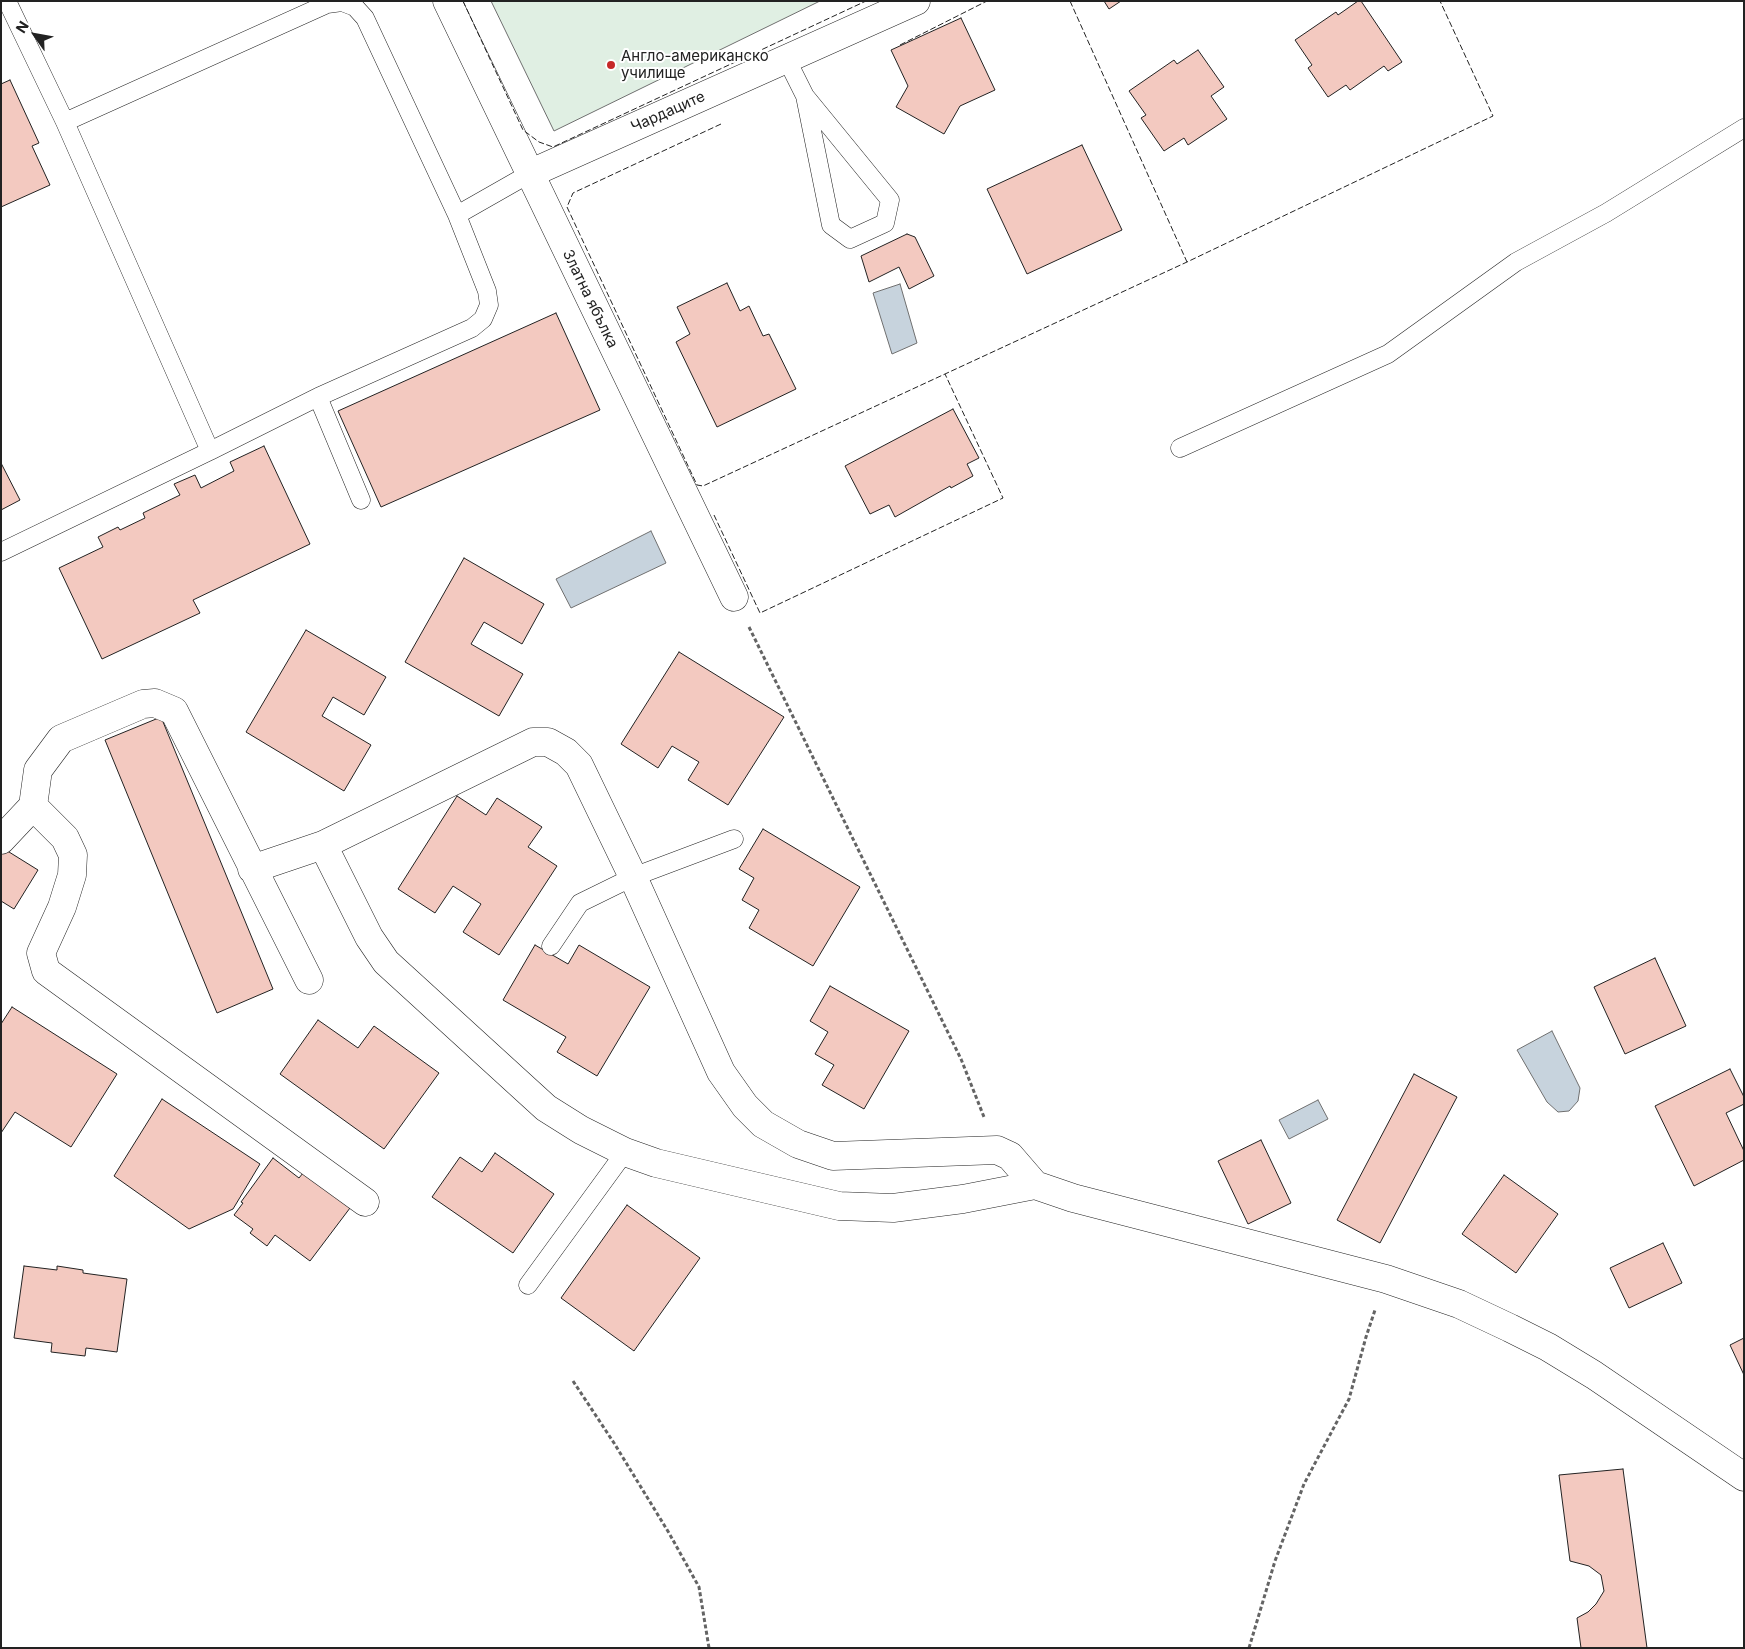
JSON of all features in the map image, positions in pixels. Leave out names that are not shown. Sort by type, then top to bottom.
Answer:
[{"type":"street","name":"Златна ябълка","points":[[447,1],[734,597]]},
{"type":"street","name":"Чардаците","points":[[529,174],[916,1]]},
{"type":"street","points":[[1,840],[34,806],[38,770],[61,739],[143,704],[156,703],[174,712],[309,980]]},
{"type":"street","points":[[252,869],[323,845],[533,742],[548,742],[566,752],[578,765],[633,877],[721,1072],[745,1106],[763,1124],[798,1144],[833,1156],[997,1150],[1010,1156],[1035,1186]]},
{"type":"street","points":[[34,806],[65,838],[73,856],[72,875],[62,907],[41,953],[46,971],[365,1202]]},
{"type":"street","points":[[323,845],[369,937],[386,962],[546,1108],[580,1130],[625,1152],[656,1163],[839,1206],[893,1208],[963,1199],[1035,1186],[1073,1198],[1386,1279],[1459,1304],[1548,1347],[1594,1375],[1744,1477]]},
{"type":"lane","points":[[8,1],[65,122],[210,450]]},
{"type":"lane","points":[[1,552],[318,397],[472,328],[484,319],[489,305],[487,291],[458,215],[365,18],[355,7],[342,2],[327,4],[65,122]]},
{"type":"lane","points":[[786,58],[805,96],[890,200],[885,224],[850,239],[831,225],[805,96]]},
{"type":"lane","points":[[1180,448],[1388,354],[1516,262],[1606,213],[1744,128]]},
{"type":"lane","points":[[458,215],[529,174]]},
{"type":"lane","points":[[318,397],[361,500]]},
{"type":"lane","points":[[551,946],[580,903],[633,877],[734,839]]},
{"type":"lane","points":[[528,1285],[625,1152]]},
{"type":"path","points":[[734,597],[962,1058],[997,1150]]},
{"type":"path","points":[[1249,1648],[1275,1561],[1304,1484],[1349,1399],[1366,1337],[1386,1279]]},
{"type":"path","points":[[573,1382],[669,1532],[699,1587],[709,1648]]},
{"type":"green space","name":"Англо-американско училище","points":[[491,1],[820,1],[554,131]]},
{"type":"shaded area","points":[[900,284],[917,343],[892,354],[873,293]]},
{"type":"shaded area","points":[[651,531],[666,563],[571,608],[556,579]]},
{"type":"shaded area","points":[[1552,1031],[1580,1088],[1578,1101],[1569,1111],[1558,1112],[1547,1102],[1517,1050]]},
{"type":"shaded area","points":[[1318,1100],[1328,1119],[1289,1139],[1279,1120]]},
{"type":"building","points":[[1104,1],[1121,1],[1109,9]]},
{"type":"building","points":[[1358,1],[1361,1],[1402,62],[1388,71],[1384,66],[1350,90],[1346,85],[1328,97],[1308,68],[1312,65],[1295,40],[1336,12],[1338,15]]},
{"type":"building","points":[[961,18],[995,90],[960,106],[944,134],[896,107],[908,86],[891,50]]},
{"type":"building","points":[[1198,50],[1224,87],[1211,96],[1227,119],[1188,145],[1184,138],[1164,151],[1141,118],[1146,115],[1129,91],[1174,60],[1177,64]]},
{"type":"building","points":[[10,80],[39,143],[32,146],[50,185],[1,207],[1,84]]},
{"type":"building","points":[[1082,145],[1122,230],[1027,274],[987,189]]},
{"type":"building","points":[[907,234],[915,237],[934,276],[909,289],[899,267],[869,282],[861,256]]},
{"type":"building","points":[[727,283],[740,311],[749,306],[763,336],[769,334],[796,389],[717,427],[676,342],[690,334],[677,307]]},
{"type":"building","points":[[556,313],[600,410],[381,507],[338,411]]},
{"type":"building","points":[[953,409],[979,458],[967,464],[973,476],[951,488],[950,486],[895,517],[889,505],[870,514],[845,466]]},
{"type":"building","points":[[264,446],[310,544],[193,600],[200,613],[102,659],[59,568],[103,547],[98,537],[118,527],[120,530],[145,518],[143,513],[180,495],[174,484],[195,475],[201,488],[234,471],[230,462]]},
{"type":"building","points":[[1,463],[20,500],[1,510]]},
{"type":"building","points":[[464,558],[544,604],[522,644],[484,622],[471,644],[523,674],[499,716],[405,662]]},
{"type":"building","points":[[306,630],[386,677],[364,715],[333,697],[322,716],[371,745],[344,791],[246,732]]},
{"type":"building","points":[[679,652],[784,717],[728,805],[688,780],[699,762],[672,746],[658,768],[621,744]]},
{"type":"building","points":[[161,717],[273,989],[217,1013],[105,740]]},
{"type":"building","points":[[457,796],[486,815],[497,798],[542,827],[528,847],[557,866],[499,955],[463,932],[481,904],[453,886],[435,913],[398,889]]},
{"type":"building","points":[[763,829],[860,887],[813,966],[749,928],[759,910],[742,900],[754,878],[739,869]]},
{"type":"building","points":[[1,847],[38,870],[14,909],[1,901]]},
{"type":"building","points":[[535,945],[568,964],[579,945],[650,987],[597,1076],[557,1052],[566,1037],[503,1000]]},
{"type":"building","points":[[1655,958],[1686,1026],[1625,1054],[1594,987]]},
{"type":"building","points":[[830,986],[909,1031],[864,1109],[822,1085],[834,1065],[815,1054],[828,1032],[810,1021]]},
{"type":"building","points":[[12,1007],[117,1074],[71,1147],[15,1112],[1,1133],[1,1024]]},
{"type":"building","points":[[318,1020],[358,1048],[374,1026],[439,1073],[384,1149],[280,1074]]},
{"type":"building","points":[[1730,1069],[1744,1097],[1744,1104],[1726,1113],[1744,1151],[1744,1160],[1694,1186],[1655,1106]]},
{"type":"building","points":[[1414,1074],[1457,1097],[1380,1243],[1337,1220]]},
{"type":"building","points":[[162,1099],[260,1164],[233,1209],[189,1229],[114,1176]]},
{"type":"building","points":[[1261,1140],[1291,1203],[1248,1224],[1218,1161]]},
{"type":"building","points":[[495,1153],[554,1194],[513,1253],[432,1197],[460,1157],[482,1172]]},
{"type":"building","points":[[273,1158],[299,1178],[303,1173],[350,1208],[310,1261],[275,1235],[267,1246],[250,1233],[253,1229],[234,1215],[243,1203],[241,1202]]},
{"type":"building","points":[[1504,1175],[1558,1214],[1516,1273],[1462,1234]]},
{"type":"building","points":[[627,1205],[700,1258],[634,1351],[561,1298]]},
{"type":"building","points":[[1663,1243],[1682,1283],[1629,1308],[1610,1268]]},
{"type":"building","points":[[24,1266],[57,1270],[57,1266],[83,1270],[83,1273],[127,1279],[117,1352],[86,1348],[85,1356],[51,1352],[52,1343],[14,1338]]},
{"type":"building","points":[[1744,1338],[1744,1375],[1730,1345]]},
{"type":"building","points":[[1623,1469],[1647,1648],[1581,1648],[1577,1618],[1588,1612],[1596,1604],[1604,1591],[1601,1575],[1589,1566],[1570,1561],[1559,1475]]},
{"type":"fence","points":[[463,1],[523,130],[539,142],[553,147],[866,1]]},
{"type":"fence","points":[[900,45],[987,1]]},
{"type":"fence","points":[[1070,1],[1187,262]]},
{"type":"fence","points":[[721,124],[573,193],[567,207],[697,485],[703,486],[1187,262],[1493,116],[1440,1]]},
{"type":"fence","points":[[714,515],[760,613],[1003,498],[945,374]]},
{"type":"place","name":"Англо-американско училище","points":[[611,65]]}]
